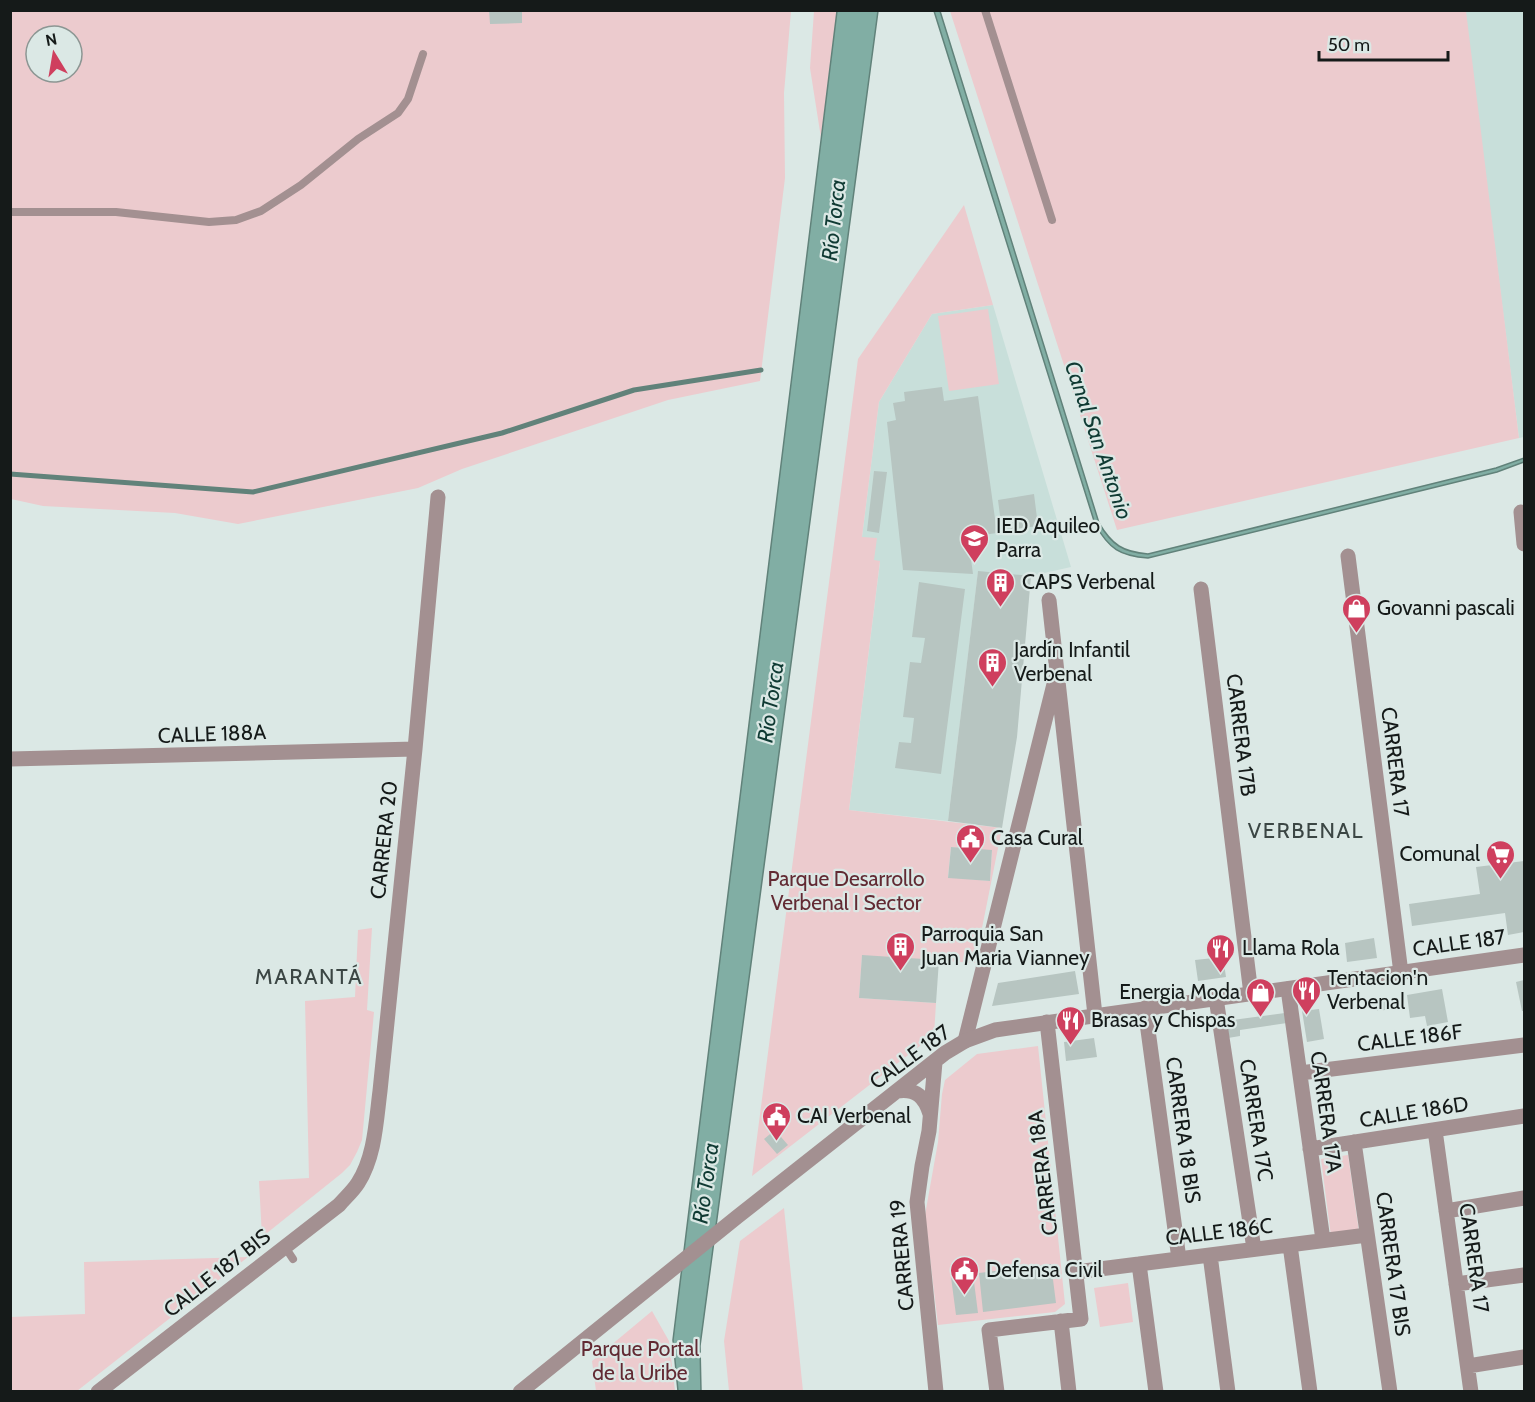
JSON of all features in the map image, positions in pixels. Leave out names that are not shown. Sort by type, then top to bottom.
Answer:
[{"type":"street","name":"CARRERA 20","points":[[357,1185],[367,1165],[376,1122],[415,749],[438,497]]},
{"type":"street","points":[[1521,512],[1524,544]]},
{"type":"street","name":"CARRERA 17","points":[[1348,556],[1401,973]]},
{"type":"street","name":"CARRERA 17B","points":[[1202,589],[1251,994]]},
{"type":"street","points":[[1049,600],[1095,1015]]},
{"type":"street","points":[[965,1041],[1057,671]]},
{"type":"street","name":"CALLE 188A","points":[[10,759],[97,762],[415,749]]},
{"type":"street","name":"CALLE 187","points":[[520,1392],[732,1221],[897,1091],[965,1041],[995,1030],[1524,955]]},
{"type":"street","name":"CARRERA 17A","points":[[1288,989],[1323,1240]]},
{"type":"street","name":"CARRERA 17C","points":[[1216,998],[1254,1249]]},
{"type":"street","name":"CARRERA 18 BIS","points":[[1144,1008],[1179,1258]]},
{"type":"street","name":"CARRERA 18A","points":[[1047,1023],[1081,1319],[1061,1322]]},
{"type":"street","name":"CALLE 186F","points":[[1300,1074],[1524,1045]]},
{"type":"street","name":"CARRERA 19","points":[[935,1062],[930,1116],[917,1202],[936,1392]]},
{"type":"street","points":[[897,1091],[909,1090],[920,1094],[930,1116]]},
{"type":"street","name":"CALLE 186D","points":[[1310,1149],[1524,1116]]},
{"type":"street","name":"CARRERA 17","points":[[1435,1130],[1471,1392]]},
{"type":"street","name":"CARRERA 17 BIS","points":[[1354,1142],[1390,1392]]},
{"type":"street","name":"CALLE 187 BIS","points":[[98,1392],[289,1253],[357,1185]]},
{"type":"street","points":[[1446,1211],[1524,1198]]},
{"type":"street","name":"CALLE 186C","points":[[1076,1272],[1367,1235]]},
{"type":"street","points":[[1290,1245],[1310,1392]]},
{"type":"street","points":[[1210,1255],[1228,1392]]},
{"type":"street","points":[[1139,1264],[1156,1392]]},
{"type":"street","points":[[1456,1284],[1524,1275]]},
{"type":"street","points":[[996,1392],[989,1330],[1061,1322],[1070,1392]]},
{"type":"street","points":[[1468,1366],[1524,1357]]},
{"type":"lane","points":[[985,10],[1052,220]]},
{"type":"lane","points":[[10,212],[116,212],[209,222],[236,220],[261,211],[301,185],[335,155],[399,113],[408,99],[423,54]]},
{"type":"shaded area","points":[[1465,11],[1524,11],[1524,437],[1519,438]]},
{"type":"shaded area","name":"IED Aquileo Parra","points":[[993,305],[1071,567],[1031,576],[978,572],[948,821],[849,810],[880,562],[874,561],[862,537],[879,402],[932,314]]},
{"type":"green space","points":[[10,11],[791,11],[784,93],[785,178],[760,381],[668,400],[462,469],[418,488],[238,524],[175,513],[43,506],[11,499]]},
{"type":"green space","points":[[814,11],[837,11],[821,138],[810,68]]},
{"type":"green space","points":[[950,11],[1466,11],[1519,438],[1117,530]]},
{"type":"green space","name":"Parque Desarrollo Verbenal I Sector","points":[[964,205],[993,305],[932,314],[879,402],[862,537],[877,538],[874,560],[880,561],[849,810],[1002,828],[975,963],[862,956],[859,998],[936,1003],[934,1035],[752,1176],[858,359]],"holes":[[[951,847],[992,851],[990,881],[948,877]]]},
{"type":"green space","points":[[988,309],[999,384],[949,391],[938,316]]},
{"type":"green space","points":[[372,928],[367,1010],[374,1012],[362,1140],[350,1165],[342,1173],[262,1237],[259,1181],[309,1178],[305,1001],[355,997],[358,930]]},
{"type":"green space","points":[[1038,1046],[1065,1304],[1055,1312],[938,1325],[925,1215],[938,1142],[945,1080],[977,1054]]},
{"type":"green space","points":[[1348,1155],[1359,1232],[1331,1236],[1321,1159]]},
{"type":"green space","points":[[784,1208],[803,1391],[729,1391],[724,1341],[740,1241]]},
{"type":"green space","points":[[248,1257],[77,1391],[11,1391],[11,1317],[85,1314],[84,1262]]},
{"type":"green space","points":[[1128,1283],[1133,1322],[1100,1327],[1094,1288]]},
{"type":"green space","name":"Parque Portal de la Uribe","points":[[652,1311],[669,1341],[675,1391],[596,1391],[592,1361]]},
{"type":"water","name":"Río Torca","points":[[837,11],[878,11],[700,1346],[701,1391],[678,1391],[673,1340]]},
{"type":"water","points":[[934,11],[940,11],[1099,523],[1119,546],[1148,554],[1496,468],[1524,458],[1524,462],[1497,472],[1148,558],[1116,550],[1105,540],[1095,524]]},
{"type":"building","points":[[489,10],[522,10],[522,23],[490,24]]},
{"type":"building","points":[[942,387],[944,401],[978,396],[997,533],[968,537],[973,574],[903,570],[887,422],[896,420],[893,403],[905,401],[904,392]]},
{"type":"building","points":[[874,471],[887,472],[879,533],[867,531]]},
{"type":"building","points":[[1034,494],[1038,526],[1002,531],[998,500]]},
{"type":"building","points":[[978,571],[1031,576],[1017,737],[1002,828],[948,821]]},
{"type":"building","points":[[919,582],[965,589],[941,774],[895,768],[899,742],[911,743],[914,718],[903,717],[910,662],[921,663],[925,638],[912,637]]},
{"type":"building","name":"Casa Cural","points":[[951,847],[992,850],[990,881],[948,878]]},
{"type":"building","name":"Comunal","points":[[1524,861],[1524,932],[1508,935],[1505,913],[1412,926],[1409,904],[1480,894],[1476,867]]},
{"type":"building","points":[[1374,938],[1377,958],[1347,962],[1345,943]]},
{"type":"building","name":"Parroquia San Juan Maria Vianney","points":[[862,955],[939,960],[936,1003],[859,998]]},
{"type":"building","points":[[1223,957],[1226,977],[1198,981],[1195,960]]},
{"type":"building","points":[[1075,971],[1079,994],[992,1006],[998,983]]},
{"type":"building","points":[[1524,980],[1524,1011],[1522,1011],[1516,982]]},
{"type":"building","points":[[1442,989],[1448,1022],[1427,1026],[1425,1016],[1410,1018],[1407,995]]},
{"type":"building","points":[[1391,999],[1393,1009],[1377,1011],[1375,1001]]},
{"type":"building","points":[[1319,1009],[1324,1039],[1307,1042],[1302,1011]]},
{"type":"building","points":[[1285,1013],[1287,1023],[1240,1030],[1240,1036],[1228,1038],[1225,1021]]},
{"type":"building","points":[[1094,1038],[1097,1057],[1066,1061],[1064,1042]]},
{"type":"building","name":"CAI Verbenal","points":[[775,1130],[788,1145],[777,1154],[764,1139]]},
{"type":"building","points":[[1051,1264],[1056,1303],[983,1312],[979,1273]]},
{"type":"building","name":"Defensa Civil","points":[[973,1274],[978,1313],[956,1315],[951,1277]]},
{"type":"waterway","points":[[10,474],[253,492],[502,433],[634,390],[761,370]]},
{"type":"place","name":"IED Aquileo Parra","points":[[975,564]]},
{"type":"place","name":"CAPS Verbenal","points":[[1001,608]]},
{"type":"place","name":"Govanni pascali","points":[[1356,634]]},
{"type":"place","name":"Jardín Infantil Verbenal","points":[[993,688]]},
{"type":"place","name":"Casa Cural","points":[[970,864]]},
{"type":"place","name":"Comunal","points":[[1501,880]]},
{"type":"place","name":"Parroquia San Juan Maria Vianney","points":[[900,972]]},
{"type":"place","name":"Llama Rola","points":[[1221,974]]},
{"type":"place","name":"Tentacion'n Verbenal","points":[[1306,1016]]},
{"type":"place","name":"Energia Moda","points":[[1261,1018]]},
{"type":"place","name":"Brasas y Chispas","points":[[1070,1046]]},
{"type":"place","name":"CAI Verbenal","points":[[776,1142]]},
{"type":"place","name":"Defensa Civil","points":[[965,1296]]},
{"type":"district","name":"VERBENAL","points":[[1306,830]]},
{"type":"district","name":"MARANTÁ","points":[[309,976]]},
{"type":"water label","name":"Canal San Antonio","points":[[1099,440]]}]
